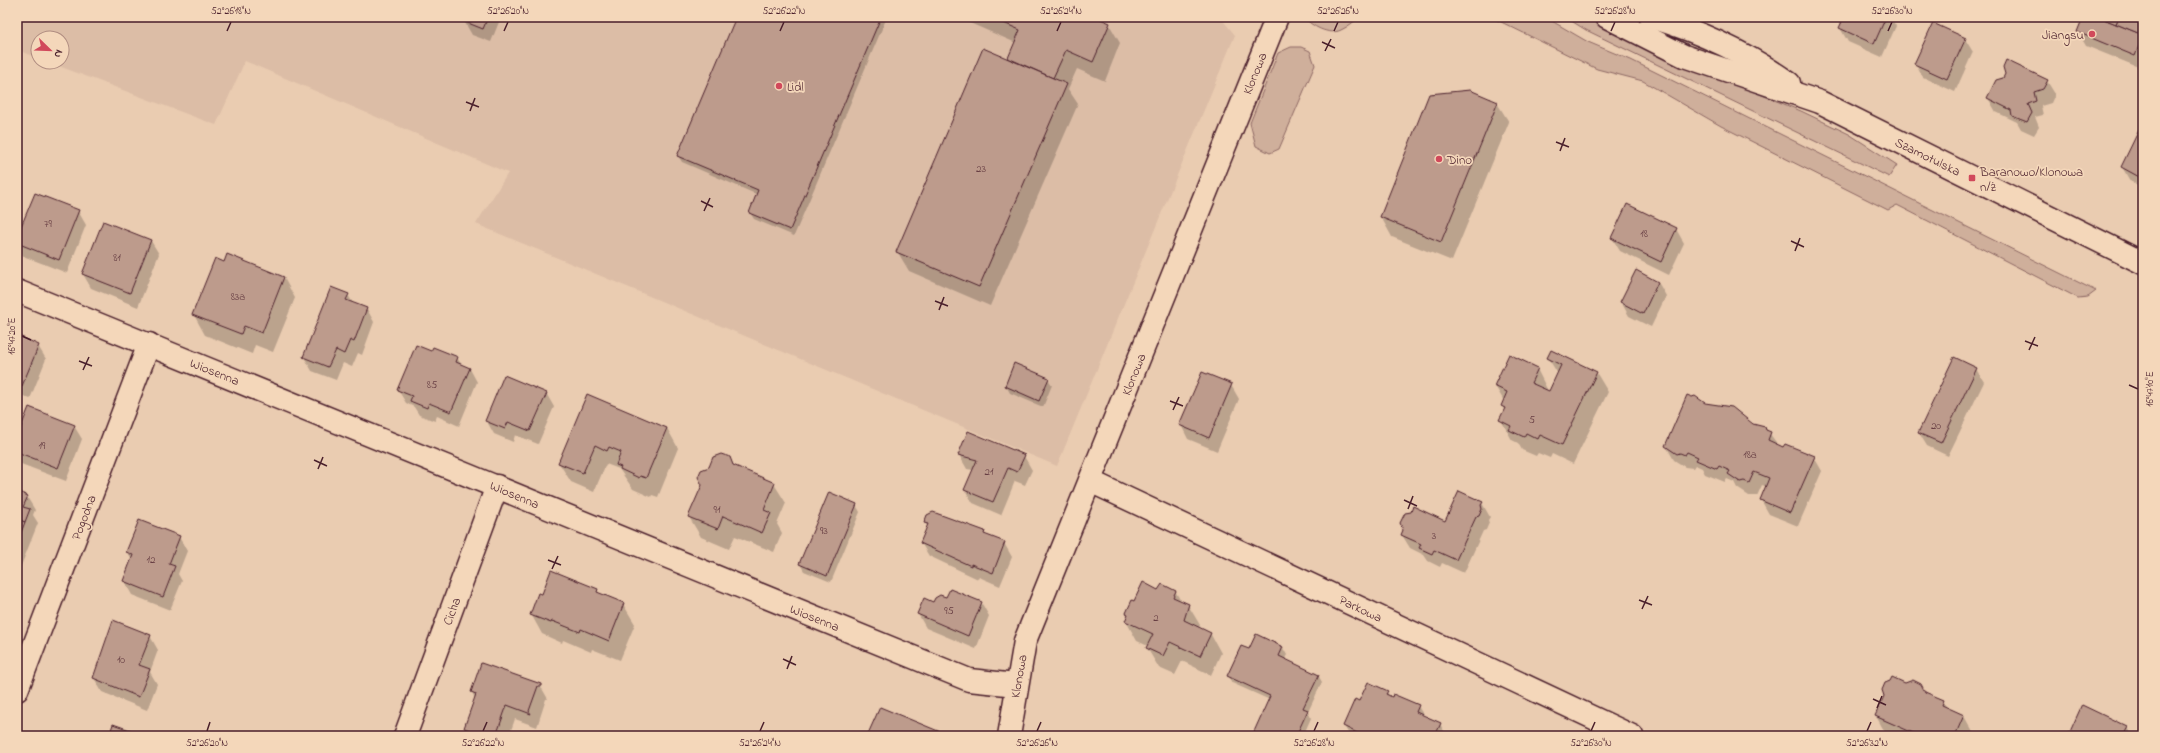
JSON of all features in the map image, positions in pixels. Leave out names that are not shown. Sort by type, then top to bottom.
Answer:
[{"type":"street","name":"Klonowa","points":[[1009,736],[1016,685],[1025,641],[1277,17]]},
{"type":"street","name":"Szamotulska","points":[[1607,17],[1684,56],[1820,102]]},
{"type":"street","name":"Szamotulska","points":[[1651,17],[1688,30],[1754,61],[1820,102],[2143,263]]},
{"type":"street","name":"Wiosenna","points":[[17,291],[969,680],[1016,685]]},
{"type":"street","name":"Pogodna","points":[[17,690],[149,344]]},
{"type":"street","name":"Parkowa","points":[[1090,481],[1632,736]]},
{"type":"street","name":"Cicha","points":[[405,736],[497,486]]},
{"type":"shaded area","points":[[17,17],[1220,17],[1235,35],[1057,466],[476,224],[508,173],[245,61],[216,125],[69,70],[70,30],[30,30],[30,55],[17,50]]},
{"type":"shaded area","points":[[1304,17],[1360,17],[1344,29],[1331,32],[1316,27]]},
{"type":"shaded area","points":[[1491,17],[1545,17],[1588,42],[1631,60],[2096,291],[2088,297],[2078,298],[1897,205],[1888,210],[1721,126],[1643,81],[1597,69]]},
{"type":"shaded area","points":[[1565,17],[1584,17],[1669,57],[1801,111],[1849,134],[1897,165],[1889,177],[1586,30]]},
{"type":"shaded area","points":[[1291,47],[1301,47],[1310,51],[1315,65],[1279,149],[1270,153],[1256,146],[1250,123],[1278,53]]},
{"type":"building","points":[[465,17],[488,17],[483,29],[463,21]]},
{"type":"building","name":"Lidl","points":[[736,17],[881,17],[790,230],[749,213],[758,190],[677,156]]},
{"type":"building","points":[[990,17],[1096,17],[1110,23],[1093,62],[1066,50],[1053,78],[1008,58],[1020,30]]},
{"type":"building","points":[[1844,17],[1886,17],[1874,44],[1839,28]]},
{"type":"building","points":[[2083,17],[2099,17],[2143,35],[2135,56],[2077,32]]},
{"type":"building","points":[[2099,17],[2119,17],[2116,24]]},
{"type":"building","points":[[2119,17],[2143,17],[2143,35],[2116,24]]},
{"type":"building","points":[[1933,23],[1966,38],[1947,79],[1914,64]]},
{"type":"building","points":[[983,48],[1067,84],[979,287],[896,252]]},
{"type":"building","points":[[2006,60],[2048,80],[2043,89],[2034,92],[2036,101],[2028,104],[2032,113],[2027,122],[2012,116],[2011,110],[1987,98],[1996,80],[2003,78],[2005,74],[2003,67]]},
{"type":"building","name":"Dino","points":[[1470,90],[1498,102],[1441,242],[1380,217],[1429,94]]},
{"type":"building","points":[[2139,130],[2143,132],[2143,179],[2121,167]]},
{"type":"building","points":[[35,193],[79,210],[59,260],[17,243],[17,236]]},
{"type":"building","points":[[1627,204],[1677,228],[1661,262],[1611,238]]},
{"type":"building","points":[[103,221],[151,240],[130,293],[82,274]]},
{"type":"building","points":[[227,254],[284,277],[262,333],[244,326],[241,334],[192,315],[215,258],[224,262]]},
{"type":"building","points":[[1636,270],[1658,282],[1643,314],[1620,302]]},
{"type":"building","points":[[331,287],[349,294],[346,300],[367,308],[354,342],[350,340],[344,354],[336,350],[328,367],[303,357]]},
{"type":"building","points":[[17,335],[39,345],[22,386],[17,384]]},
{"type":"building","points":[[416,345],[431,351],[433,347],[458,357],[456,362],[470,368],[451,412],[429,403],[427,408],[410,401],[412,396],[397,390]]},
{"type":"building","points":[[1551,350],[1597,372],[1562,445],[1540,435],[1538,439],[1526,433],[1524,437],[1509,430],[1511,426],[1499,420],[1505,408],[1501,406],[1507,392],[1494,386],[1509,354],[1538,368],[1531,383],[1549,391],[1561,365],[1547,358]]},
{"type":"building","points":[[1954,357],[1977,368],[1941,443],[1918,433]]},
{"type":"building","points":[[1014,363],[1049,378],[1039,401],[1005,386]]},
{"type":"building","points":[[1202,372],[1232,384],[1209,438],[1179,425]]},
{"type":"building","points":[[504,375],[547,393],[530,431],[508,422],[505,429],[485,421]]},
{"type":"building","points":[[587,394],[667,428],[646,478],[640,476],[639,478],[620,469],[621,467],[616,465],[621,452],[609,447],[607,451],[595,445],[583,473],[558,463]]},
{"type":"building","points":[[1687,395],[1692,397],[1695,396],[1705,403],[1732,407],[1753,424],[1765,427],[1766,430],[1771,432],[1768,440],[1783,447],[1785,444],[1815,456],[1790,513],[1760,500],[1769,478],[1754,472],[1749,483],[1744,481],[1740,482],[1728,474],[1730,471],[1719,466],[1717,469],[1696,460],[1698,457],[1687,452],[1685,455],[1680,453],[1677,454],[1665,446]]},
{"type":"building","points":[[29,407],[75,425],[58,468],[17,452],[17,437]]},
{"type":"building","points":[[968,431],[1025,455],[1017,472],[1008,468],[993,502],[964,490],[977,460],[958,455]]},
{"type":"building","points":[[721,454],[730,457],[733,465],[775,483],[764,510],[771,513],[762,533],[723,516],[718,529],[688,517],[702,485],[698,477],[701,470],[709,467],[713,457]]},
{"type":"building","points":[[17,491],[28,496],[23,507],[30,509],[25,522],[17,519]]},
{"type":"building","points":[[1459,491],[1483,502],[1479,516],[1476,517],[1456,560],[1434,550],[1432,554],[1419,548],[1421,544],[1401,535],[1403,530],[1400,523],[1405,513],[1411,512],[1413,506],[1445,521]]},
{"type":"building","points":[[829,492],[857,504],[827,576],[799,564]]},
{"type":"building","points":[[933,512],[985,531],[984,534],[1005,542],[993,573],[971,564],[971,566],[920,543],[928,524],[924,523],[927,515]]},
{"type":"building","points":[[17,519],[25,522],[17,543]]},
{"type":"building","points":[[139,520],[180,536],[169,564],[175,566],[163,597],[123,581],[133,555],[126,552]]},
{"type":"building","points":[[551,570],[598,589],[597,592],[624,603],[609,641],[581,629],[580,632],[552,621],[551,623],[530,615],[538,593],[542,594]]},
{"type":"building","points":[[1143,582],[1158,590],[1162,584],[1176,591],[1173,597],[1189,604],[1184,620],[1211,633],[1200,656],[1170,642],[1163,656],[1146,648],[1153,634],[1125,621],[1128,614],[1126,613],[1132,600],[1134,601]]},
{"type":"building","points":[[950,589],[982,602],[968,636],[917,614],[924,598],[933,602],[935,598],[940,595],[946,597]]},
{"type":"building","points":[[113,620],[151,635],[139,665],[150,669],[139,697],[93,678]]},
{"type":"building","points":[[1256,634],[1283,647],[1279,656],[1319,675],[1303,708],[1308,710],[1296,736],[1252,736],[1270,696],[1227,676],[1241,646],[1249,649]]},
{"type":"building","points":[[481,663],[541,684],[541,686],[538,686],[529,711],[531,714],[507,705],[496,736],[486,736],[464,728],[476,694],[471,692]]},
{"type":"building","points":[[1892,677],[1905,683],[1913,680],[1921,684],[1925,692],[1944,700],[1942,705],[1964,715],[1955,736],[1920,736],[1875,716],[1884,696],[1882,690],[1885,683],[1890,681]]},
{"type":"building","points":[[1368,682],[1388,691],[1386,694],[1392,697],[1393,694],[1419,705],[1416,712],[1441,723],[1435,736],[1363,736],[1343,726],[1355,699],[1359,701]]},
{"type":"building","points":[[2082,705],[2128,727],[2123,736],[2068,736]]},
{"type":"building","points":[[880,707],[943,733],[942,736],[867,736]]},
{"type":"building","points":[[113,724],[147,736],[109,736]]},
{"type":"place","name":"Jiangsu","points":[[2092,34]]},
{"type":"place","name":"Lidl","points":[[779,86]]},
{"type":"place","name":"Dino","points":[[1439,159]]},
{"type":"place","name":"Baranowo/Klonowa n/ż","points":[[1972,178]]}]
